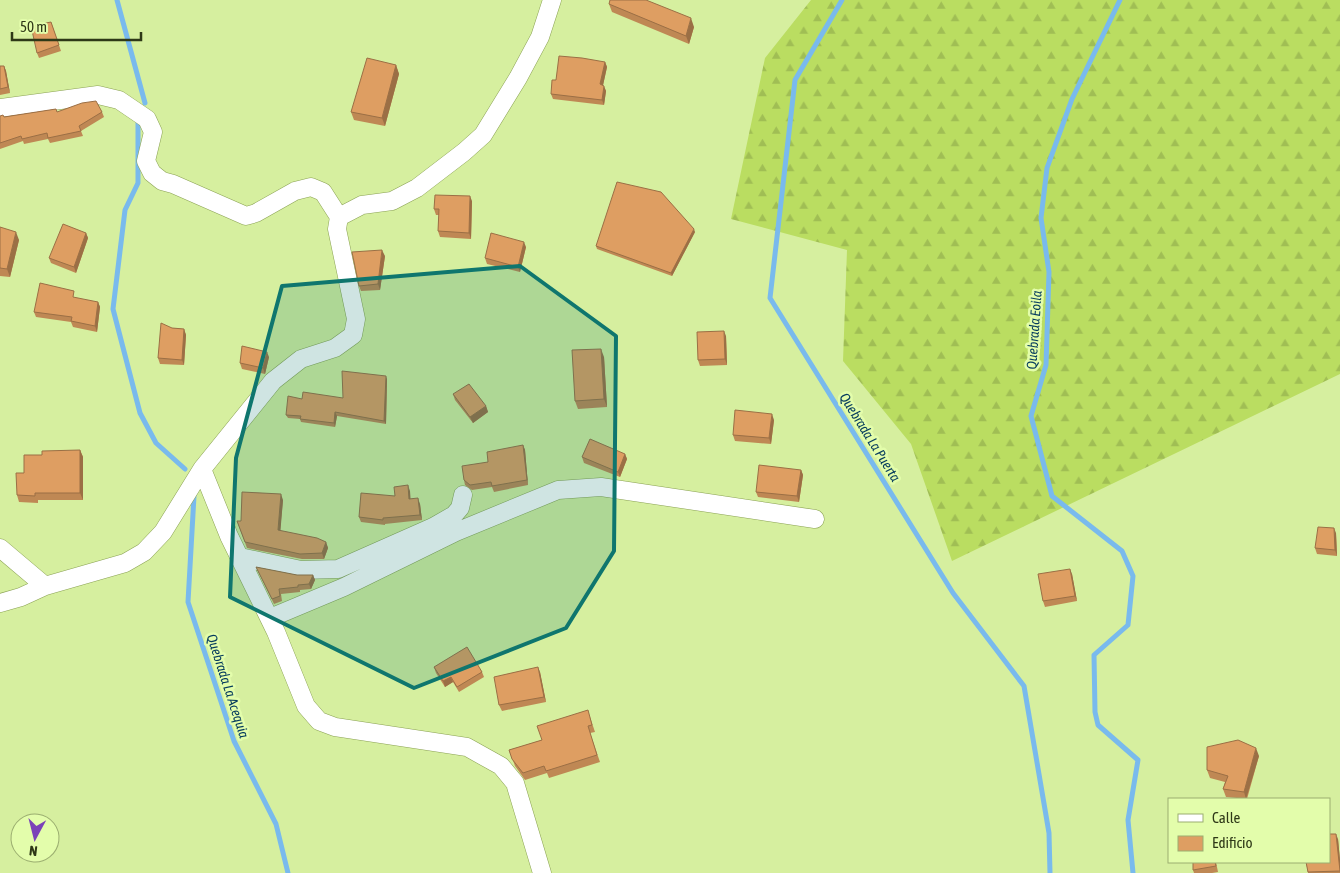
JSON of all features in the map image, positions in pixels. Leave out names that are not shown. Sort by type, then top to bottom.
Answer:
[{"type":"street","points":[[340,217],[362,205],[392,201],[417,188],[483,135],[518,78],[540,37],[552,0]]},
{"type":"street","points":[[0,108],[98,95],[119,100],[147,119],[153,132],[146,161],[152,174],[162,181],[246,216],[256,214],[295,191],[311,187],[323,192],[340,217],[338,229],[356,319],[353,335],[336,348],[301,359],[273,382],[202,469],[163,532],[144,552],[125,563],[45,586],[21,597],[0,602]]},
{"type":"street","points":[[202,469],[240,557],[270,618],[306,706],[319,721],[335,727],[467,747],[501,766],[515,783],[542,873]]},
{"type":"street","points":[[270,618],[344,587],[456,532],[558,490],[601,487],[815,519]]},
{"type":"street","points":[[240,557],[301,570],[338,569],[433,527],[454,515],[460,508],[463,496]]},
{"type":"street","points":[[0,548],[45,586]]},
{"type":"highlighted area","points":[[520,266],[616,336],[614,551],[566,628],[414,688],[230,597],[236,458],[282,286]]},
{"type":"green space","points":[[811,0],[1340,0],[1340,374],[952,561],[911,444],[843,361],[847,250],[731,219],[765,58]]},
{"type":"building","points":[[610,0],[646,0],[691,18],[686,36],[609,4]]},
{"type":"building","points":[[51,22],[59,45],[37,53],[31,26]]},
{"type":"building","points":[[559,56],[605,62],[600,84],[604,86],[602,100],[551,94],[552,80],[556,80]]},
{"type":"building","points":[[367,58],[396,65],[382,118],[351,112]]},
{"type":"building","points":[[0,66],[4,66],[8,87],[0,89]]},
{"type":"building","points":[[96,101],[102,112],[79,126],[81,131],[48,138],[47,133],[22,139],[21,136],[0,143],[0,116],[56,109],[57,112],[82,103]]},
{"type":"building","points":[[617,182],[661,192],[694,229],[671,273],[596,246]]},
{"type":"building","points":[[435,195],[470,196],[469,233],[438,231],[439,209],[434,209]]},
{"type":"building","points":[[63,224],[86,233],[74,267],[49,258]]},
{"type":"building","points":[[0,227],[16,232],[7,269],[0,268]]},
{"type":"building","points":[[491,233],[524,242],[518,267],[485,258]]},
{"type":"building","points":[[382,250],[378,284],[359,286],[352,252]]},
{"type":"building","points":[[40,283],[74,291],[73,297],[98,302],[95,326],[71,321],[72,317],[34,312]]},
{"type":"building","points":[[161,323],[172,328],[184,329],[182,360],[158,358]]},
{"type":"building","points":[[724,331],[725,359],[698,360],[697,332]]},
{"type":"building","points":[[242,346],[267,352],[263,368],[240,363]]},
{"type":"building","points":[[601,349],[604,399],[575,401],[572,350]]},
{"type":"building","points":[[342,371],[386,376],[384,421],[335,412],[334,423],[300,419],[301,416],[286,415],[288,396],[302,399],[303,392],[343,398]]},
{"type":"building","points":[[469,384],[486,406],[470,417],[453,394]]},
{"type":"building","points":[[735,410],[772,414],[769,438],[733,435]]},
{"type":"building","points":[[590,439],[625,454],[618,472],[582,457]]},
{"type":"building","points":[[523,445],[527,480],[492,486],[491,482],[470,485],[464,480],[462,466],[488,462],[487,452]]},
{"type":"building","points":[[80,450],[80,493],[35,493],[35,496],[17,495],[16,473],[24,473],[24,455],[42,455],[42,451]]},
{"type":"building","points":[[759,465],[801,470],[797,496],[756,492]]},
{"type":"building","points":[[408,485],[409,499],[418,498],[420,515],[383,518],[383,520],[359,517],[361,493],[395,496],[394,487]]},
{"type":"building","points":[[242,492],[281,494],[278,530],[317,538],[326,542],[322,553],[300,554],[245,542],[237,521],[241,521]]},
{"type":"building","points":[[1318,527],[1334,528],[1335,550],[1315,548]]},
{"type":"building","points":[[256,567],[297,575],[313,575],[309,584],[279,589],[280,596],[272,599]]},
{"type":"building","points":[[1070,569],[1075,596],[1043,601],[1038,574]]},
{"type":"building","points":[[467,647],[482,672],[457,687],[451,677],[443,681],[434,667]]},
{"type":"building","points":[[538,667],[544,697],[499,705],[494,677]]},
{"type":"building","points":[[588,710],[592,725],[588,726],[597,755],[546,771],[544,766],[523,773],[512,759],[509,750],[542,740],[537,726]]},
{"type":"building","points":[[1238,740],[1256,748],[1244,792],[1223,789],[1228,776],[1207,770],[1207,747]]},
{"type":"building","points":[[1330,834],[1336,834],[1340,871],[1308,872],[1306,863],[1330,863]]},
{"type":"building","points":[[1193,863],[1215,863],[1216,866],[1193,870]]},
{"type":"waterway","name":"Quebrada La Acequia","points":[[117,0],[145,103]]},
{"type":"waterway","name":"Quebrada La Puerta","points":[[842,0],[795,80],[770,298],[953,593],[1024,686],[1049,833],[1050,873]]},
{"type":"waterway","name":"Quebrada Eoila","points":[[1120,0],[1072,99],[1047,168],[1041,218],[1049,272],[1046,365],[1031,416],[1052,496],[1122,551],[1133,576],[1128,625],[1094,655],[1095,712],[1098,725],[1138,760],[1128,820],[1133,873]]},
{"type":"waterway","name":"Quebrada La Acequia","points":[[138,119],[138,183],[125,210],[113,309],[140,413],[156,443],[185,469]]},
{"type":"waterway","name":"Quebrada La Acequia","points":[[194,496],[188,602],[234,741],[276,824],[288,873]]}]
